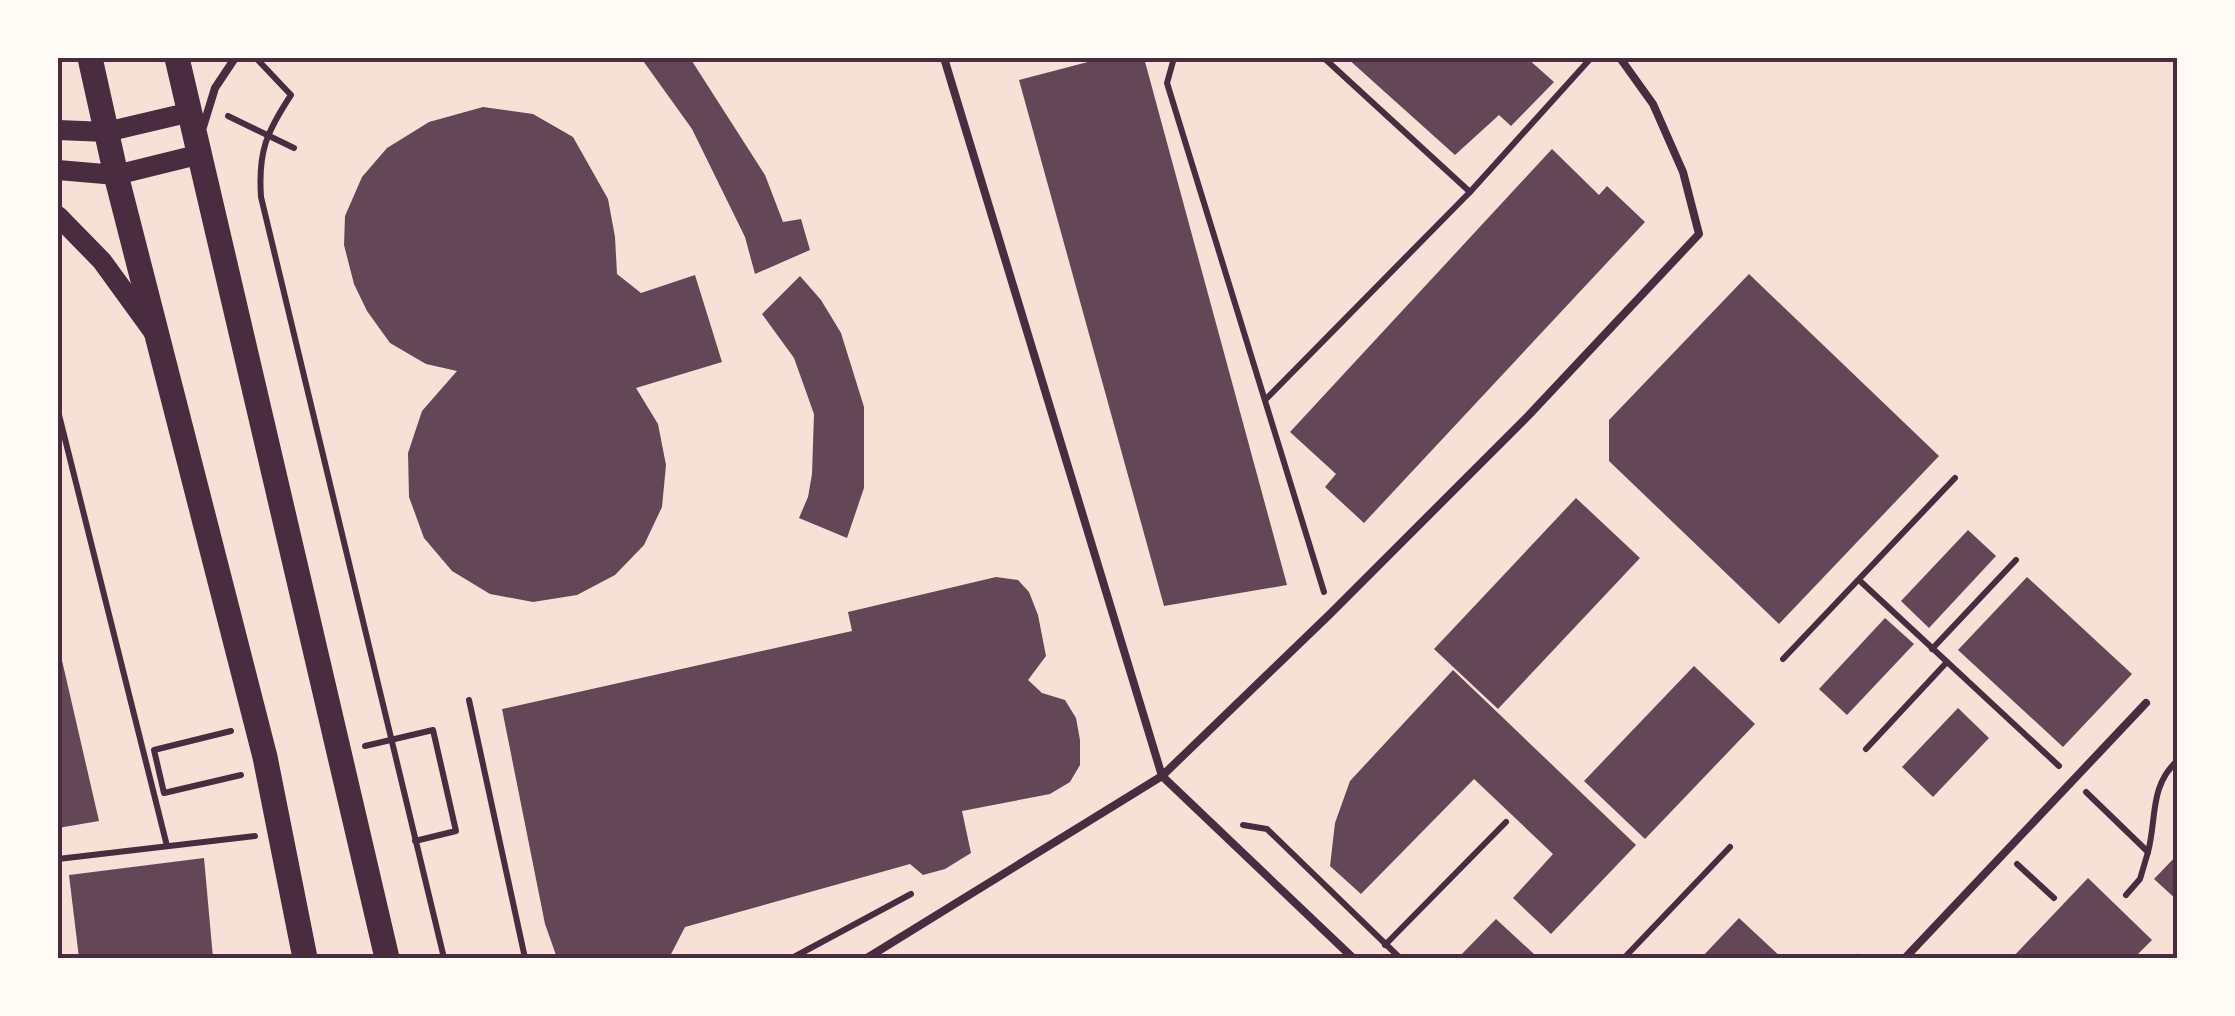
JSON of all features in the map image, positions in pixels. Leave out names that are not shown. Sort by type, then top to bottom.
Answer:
[{"type":"main road","points":[[90,58],[116,175],[257,725],[305,958]]},
{"type":"main road","points":[[177,58],[200,108],[201,154],[387,958]]},
{"type":"main road","points":[[58,130],[106,132],[200,108]]},
{"type":"main road","points":[[58,170],[116,175],[201,154]]},
{"type":"main road","points":[[58,216],[102,261],[160,341]]},
{"type":"lane","points":[[207,181],[200,108],[235,58]]},
{"type":"lane","points":[[944,58],[1162,776],[1353,958]]},
{"type":"lane","points":[[867,958],[1162,776],[1528,416],[1699,234],[1683,172],[1654,104],[1620,58]]},
{"type":"lane","points":[[1905,958],[2146,703]]},
{"type":"path","points":[[256,58],[290,95],[265,136],[259,167],[261,197],[444,958]]},
{"type":"path","points":[[1174,58],[1168,83],[1330,614]]},
{"type":"path","points":[[1324,58],[1470,192]]},
{"type":"path","points":[[1265,399],[1470,192],[1591,58]]},
{"type":"path","points":[[200,108],[294,148]]},
{"type":"path","points":[[58,411],[166,846]]},
{"type":"path","points":[[1783,659],[1954,478]]},
{"type":"path","points":[[1932,648],[2016,560]]},
{"type":"path","points":[[1858,580],[2148,852]]},
{"type":"path","points":[[1866,749],[1947,662]]},
{"type":"path","points":[[469,700],[524,958]]},
{"type":"path","points":[[164,793],[154,750],[257,725]]},
{"type":"path","points":[[415,841],[456,831],[433,730]]},
{"type":"path","points":[[2126,895],[2140,879],[2148,852],[2154,828],[2153,798],[2164,772],[2178,760]]},
{"type":"path","points":[[1208,820],[1267,829],[1400,958]]},
{"type":"path","points":[[1386,944],[1506,822]]},
{"type":"path","points":[[58,859],[282,833]]},
{"type":"path","points":[[1624,958],[1730,847]]},
{"type":"path","points":[[2005,852],[2054,898]]},
{"type":"path","points":[[792,958],[911,894]]},
{"type":"building","points":[[641,58],[690,58],[765,175],[783,222],[801,219],[810,250],[755,274],[745,237],[692,129]]},
{"type":"building","points":[[1103,58],[1144,58],[1287,585],[1164,606],[1019,80]]},
{"type":"building","points":[[1347,58],[1527,58],[1554,82],[1511,126],[1499,115],[1455,155]]},
{"type":"building","points":[[483,107],[533,114],[573,137],[608,199],[617,274],[641,293],[695,275],[722,362],[636,388],[658,424],[666,465],[662,507],[644,545],[615,575],[577,595],[533,602],[490,594],[452,571],[424,538],[409,497],[408,453],[422,411],[457,371],[426,364],[390,343],[354,284],[344,245],[345,216],[362,177],[387,148],[429,122]]},
{"type":"building","points":[[1552,149],[1599,195],[1607,186],[1645,222],[1364,523],[1325,487],[1336,474],[1290,432]]},
{"type":"building","points":[[1749,274],[1939,456],[1779,624],[1609,461],[1609,420]]},
{"type":"building","points":[[800,276],[821,300],[841,333],[864,407],[864,488],[847,538],[799,518],[812,474],[814,414],[794,358],[762,314]]},
{"type":"building","points":[[1576,498],[1640,558],[1498,709],[1434,649]]},
{"type":"building","points":[[1968,530],[1996,556],[1929,628],[1901,601]]},
{"type":"building","points":[[996,577],[1018,580],[1029,592],[1038,615],[1046,656],[1028,680],[1042,693],[1065,700],[1076,718],[1080,765],[1070,782],[1050,794],[962,811],[971,853],[945,869],[923,875],[910,864],[685,927],[669,958],[557,958],[545,924],[502,709],[852,631],[848,612]]},
{"type":"building","points":[[2027,577],[2132,674],[2063,747],[1958,650]]},
{"type":"building","points":[[1885,618],[1914,644],[1847,715],[1819,689]]},
{"type":"building","points":[[58,643],[99,821],[58,828]]},
{"type":"building","points":[[1694,666],[1755,724],[1645,839],[1584,781]]},
{"type":"building","points":[[1453,670],[1636,845],[1551,934],[1513,898],[1553,854],[1474,779],[1361,894],[1330,866],[1335,823],[1350,781]]},
{"type":"building","points":[[1958,708],[1989,738],[1933,797],[1902,767]]},
{"type":"building","points":[[2178,854],[2178,901],[2154,879]]},
{"type":"building","points":[[204,858],[213,958],[79,958],[69,875]]},
{"type":"building","points":[[2088,878],[2152,940],[2134,958],[2012,958]]},
{"type":"building","points":[[1739,918],[1782,958],[1701,958]]},
{"type":"building","points":[[1496,919],[1534,954],[1530,958],[1458,958]]}]
